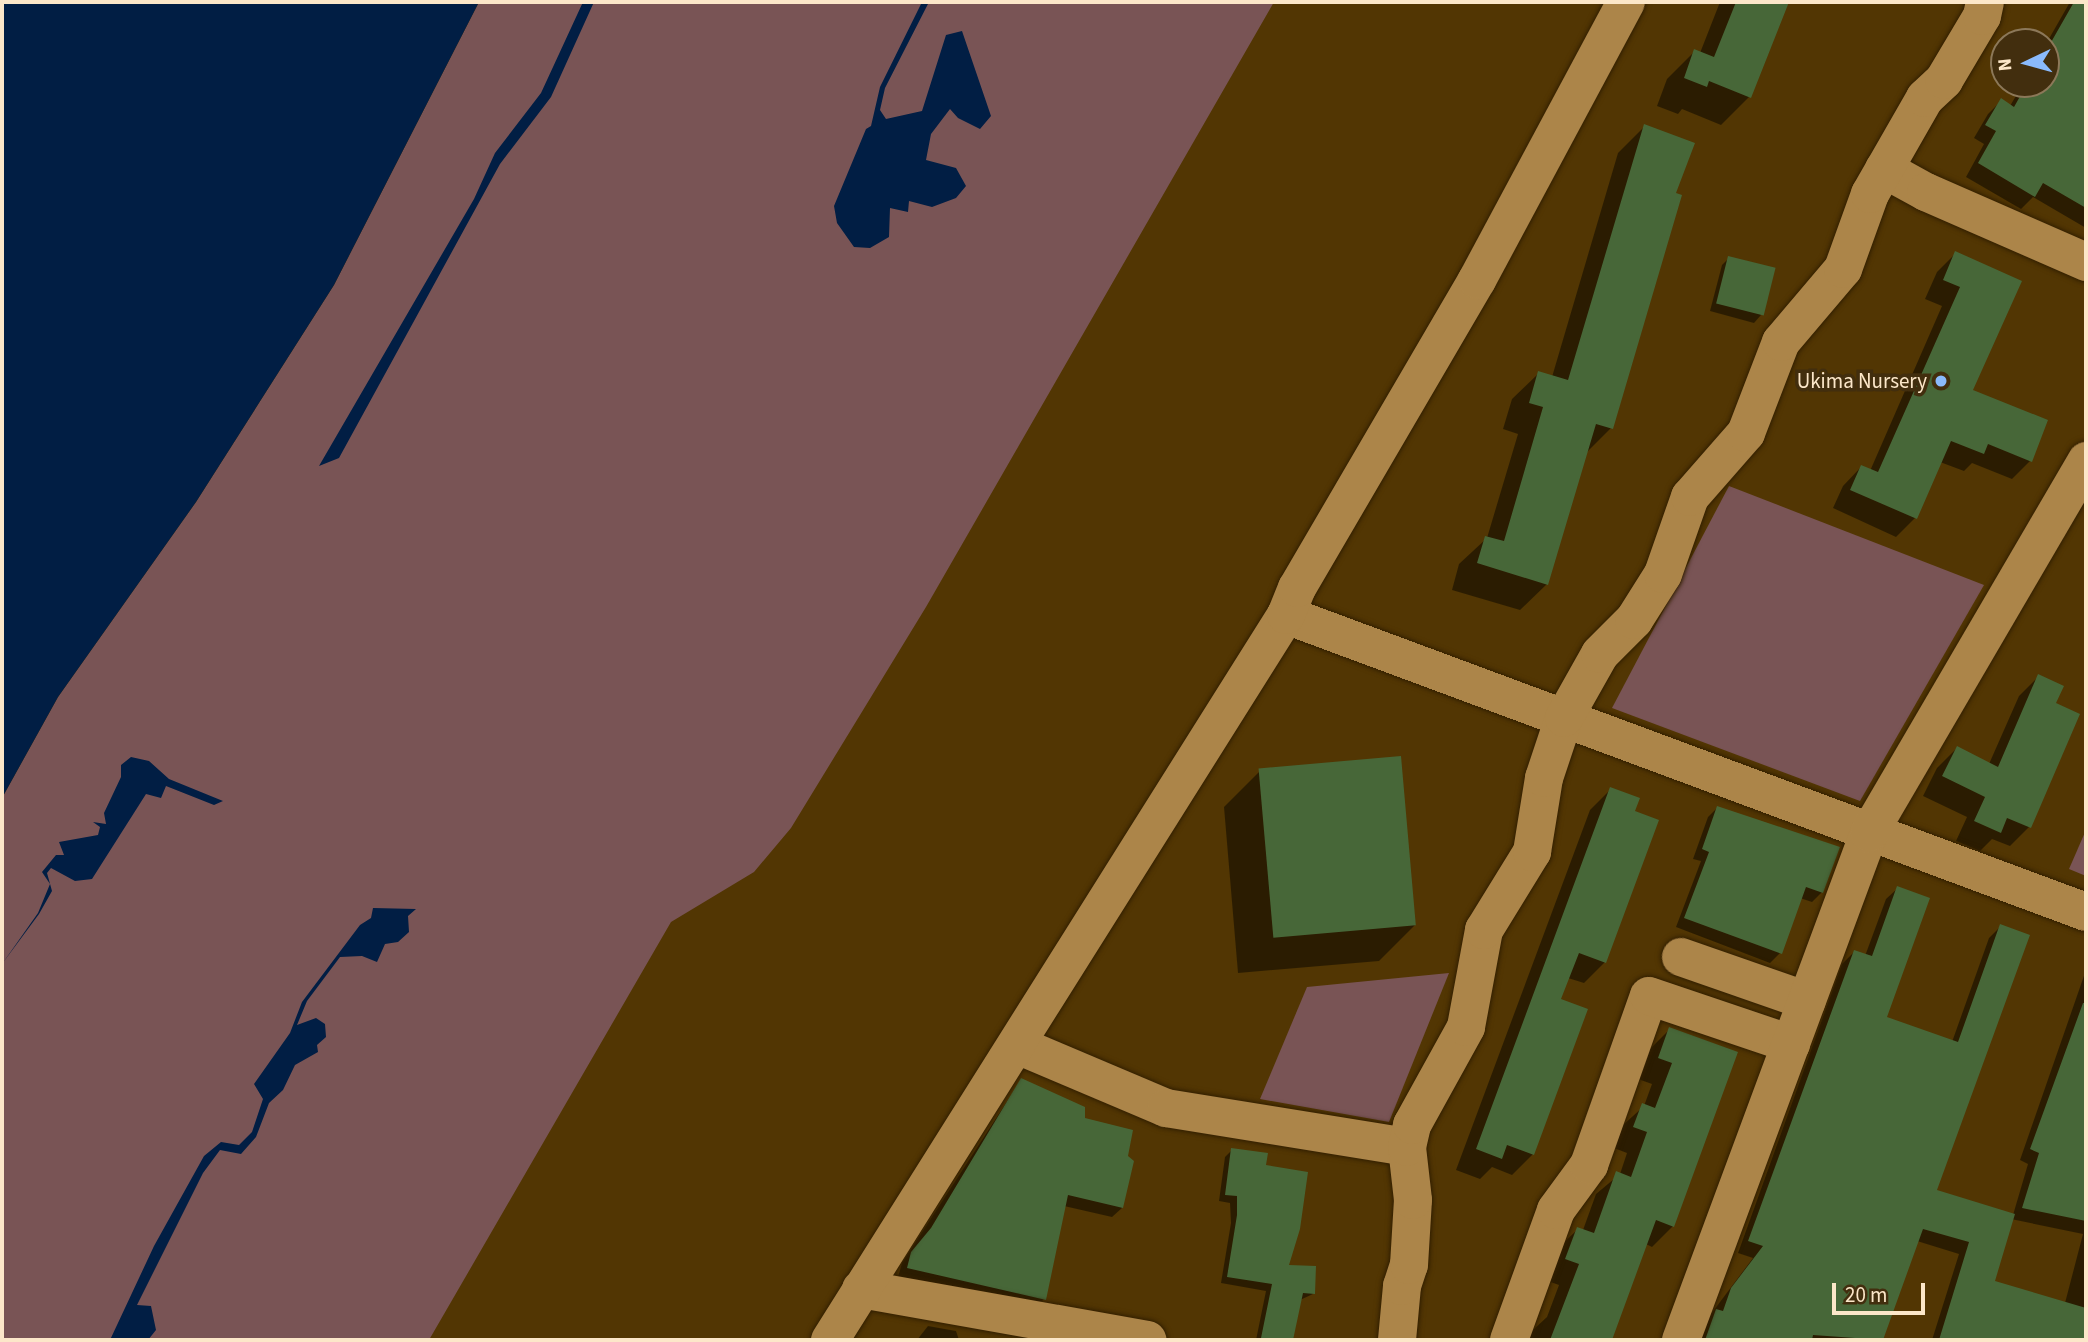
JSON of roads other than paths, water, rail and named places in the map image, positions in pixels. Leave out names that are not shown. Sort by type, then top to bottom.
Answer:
[{"type":"street","points":[[830,1340],[1286,615],[1297,588],[1478,280],[1626,2]]},
{"type":"street","points":[[1397,1340],[1413,1200],[1407,1147],[1420,1106],[1466,1027],[1484,930],[1532,852],[1544,778],[1564,718],[1600,654],[1634,620],[1653,592],[1690,497],[1746,433],[1781,342],[1843,270],[1870,194],[1926,97],[1944,80],[1982,16],[1985,2]]},
{"type":"street","points":[[1884,169],[1926,192],[2086,262]]},
{"type":"street","points":[[1681,1340],[1869,832],[2086,461]]},
{"type":"street","points":[[1286,615],[2086,912]]},
{"type":"street","points":[[1681,957],[1807,1001]]},
{"type":"street","points":[[1509,1340],[1556,1210],[1589,1165],[1649,996],[1791,1044]]},
{"type":"street","points":[[1017,1045],[1166,1108],[1407,1147]]},
{"type":"street","points":[[861,1289],[1148,1340]]},
{"type":"water","points":[[2,2],[479,2],[334,285],[196,502],[58,697],[2,798]]},
{"type":"water","points":[[583,2],[594,2],[551,97],[500,164],[339,458],[319,466],[474,199],[495,153],[541,93]]},
{"type":"water","points":[[922,2],[929,2],[885,88],[880,110],[886,119],[922,111],[946,35],[962,31],[991,116],[980,129],[958,118],[950,109],[931,134],[926,160],[956,168],[966,186],[956,198],[932,207],[909,201],[908,212],[890,208],[889,237],[870,248],[854,247],[837,223],[834,206],[866,129],[871,126],[880,87]]},
{"type":"water","points":[[131,757],[149,761],[169,779],[223,801],[214,805],[166,786],[161,798],[146,794],[92,879],[75,881],[51,868],[47,873],[52,891],[39,914],[2,964],[38,913],[50,884],[42,872],[56,855],[64,855],[59,842],[98,835],[100,827],[93,822],[106,824],[104,813],[121,777],[121,765]]},
{"type":"water","points":[[373,908],[416,909],[408,916],[409,932],[398,942],[385,944],[377,962],[362,956],[340,957],[307,1001],[297,1025],[316,1018],[325,1024],[326,1037],[317,1045],[318,1052],[295,1065],[283,1090],[269,1103],[256,1137],[241,1154],[220,1150],[203,1173],[137,1305],[151,1306],[156,1330],[148,1340],[110,1340],[154,1246],[204,1156],[221,1142],[239,1145],[252,1132],[263,1099],[254,1084],[290,1033],[302,1002],[360,925],[371,918]]},
{"type":"place","name":"Ukima Nursery","points":[[1941,381]]}]
